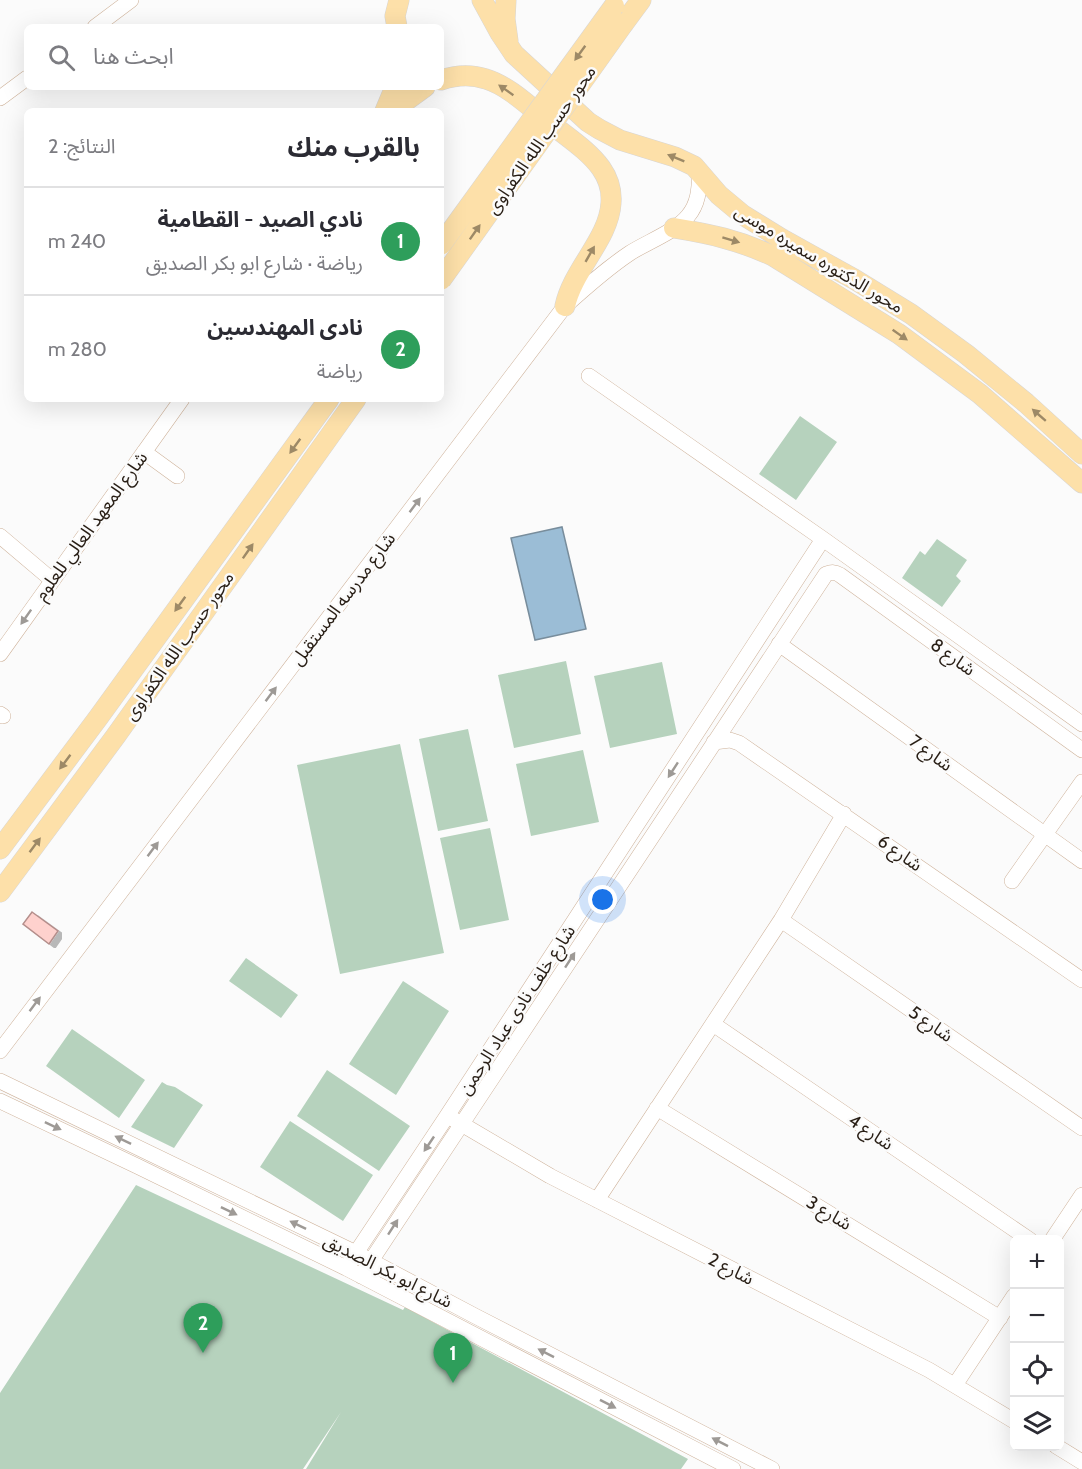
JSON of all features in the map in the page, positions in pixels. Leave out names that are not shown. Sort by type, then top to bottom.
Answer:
[{"type":"main road","points":[[396,24],[395,16],[399,0]]},
{"type":"main road","name":"محور الدكتوره سميره موسى","points":[[482,0],[508,46],[520,61],[588,122],[620,140],[685,161],[700,172],[728,203],[750,219],[911,314],[1026,404],[1082,454]]},
{"type":"main road","points":[[506,0],[505,19],[508,46]]},
{"type":"main road","name":"محور حسب الله الكفراوى","points":[[444,276],[641,0]]},
{"type":"main road","name":"محور حسب الله الكفراوى","points":[[444,241],[616,3]]},
{"type":"main road","points":[[444,79],[462,75],[473,76],[504,87],[587,153],[606,176],[610,187],[610,212],[601,234],[571,287],[565,306]]},
{"type":"main road","points":[[386,108],[394,90]]},
{"type":"main road","points":[[396,108],[421,90]]},
{"type":"main road","name":"محور الدكتوره سميره موسى","points":[[674,228],[719,236],[773,256],[899,334],[980,394],[1082,483]]},
{"type":"main road","name":"محور حسب الله الكفراوى","points":[[0,849],[327,402]]},
{"type":"main road","name":"محور حسب الله الكفراوى","points":[[0,892],[115,737],[354,402]]},
{"type":"street","points":[[99,24],[131,0]]},
{"type":"street","points":[[0,98],[24,80]]},
{"type":"street","name":"شارع مدرسه المستقبل","points":[[0,1051],[565,306],[615,263],[674,228],[687,217],[695,204],[700,172]]},
{"type":"street","points":[[589,376],[1082,724]]},
{"type":"street","name":"شارع المعهد العالي للعلوم","points":[[0,654],[180,402]]},
{"type":"street","points":[[144,452],[177,476]]},
{"type":"street","points":[[0,536],[52,580]]},
{"type":"street","name":"شارع خلف نادى عباد الرحمن","points":[[346,1268],[823,539]]},
{"type":"street","name":"شارع 8","points":[[823,578],[826,574],[836,572],[1082,750]]},
{"type":"street","name":"شارع خلف نادى عباد الرحمن","points":[[361,1276],[823,578]]},
{"type":"street","name":"شارع 7","points":[[779,644],[1082,861]]},
{"type":"street","points":[[705,721],[718,737]]},
{"type":"street","name":"شارع 6","points":[[718,737],[736,741],[1082,980]]},
{"type":"street","points":[[1012,881],[1082,782]]},
{"type":"street","points":[[597,1200],[781,920],[844,814]]},
{"type":"street","name":"شارع 5","points":[[781,920],[1082,1128]]},
{"type":"street","name":"شارع 4","points":[[713,1024],[1024,1235]]},
{"type":"street","points":[[0,1102],[6,1083]]},
{"type":"street","name":"شارع ابو بكر الصديق","points":[[6,1083],[356,1253],[772,1469]]},
{"type":"street","name":"شارع ابو بكر الصديق","points":[[0,1102],[346,1268],[733,1469]]},
{"type":"street","name":"شارع 3","points":[[657,1108],[1000,1318]]},
{"type":"street","name":"شارع 2","points":[[447,1116],[550,1176],[929,1370],[1010,1419]]},
{"type":"street","points":[[1055,1235],[1082,1195]]},
{"type":"street","points":[[955,1385],[1010,1302]]},
{"type":"street","points":[[1064,1451],[1082,1463],[1078,1469]]},
{"type":"green space","points":[[800,416],[837,442],[796,500],[759,474]]},
{"type":"green space","points":[[937,539],[967,560],[956,576],[961,581],[942,607],[902,578],[920,551],[925,555]]},
{"type":"green space","points":[[566,661],[581,734],[514,748],[498,675]]},
{"type":"green space","points":[[662,662],[677,734],[610,748],[594,676]]},
{"type":"green space","points":[[468,729],[488,821],[438,831],[419,739]]},
{"type":"green space","points":[[400,744],[444,953],[340,974],[297,765]]},
{"type":"green space","points":[[583,750],[599,822],[531,836],[516,764]]},
{"type":"green space","points":[[490,828],[509,920],[460,930],[440,838]]},
{"type":"green space","points":[[246,958],[298,995],[281,1018],[229,981]]},
{"type":"green space","points":[[403,981],[449,1011],[396,1095],[349,1064]]},
{"type":"green space","points":[[72,1029],[145,1080],[119,1118],[46,1066]]},
{"type":"green space","points":[[327,1070],[410,1126],[379,1171],[297,1116]]},
{"type":"green space","points":[[162,1082],[175,1087],[203,1105],[174,1148],[131,1127]]},
{"type":"green space","points":[[290,1121],[373,1175],[343,1221],[260,1167]]},
{"type":"green space","points":[[136,1185],[403,1310],[405,1307],[688,1459],[681,1469],[306,1469],[341,1412],[303,1469],[0,1469],[0,1393]]},
{"type":"water","points":[[562,527],[586,629],[535,640],[511,538]]},
{"type":"building","points":[[32,912],[58,931],[49,944],[23,924]]},
{"type":"place","name":"نادى المهندسين","points":[[203,1353]]},
{"type":"place","name":"نادي الصيد - القطامية","points":[[453,1383]]}]
